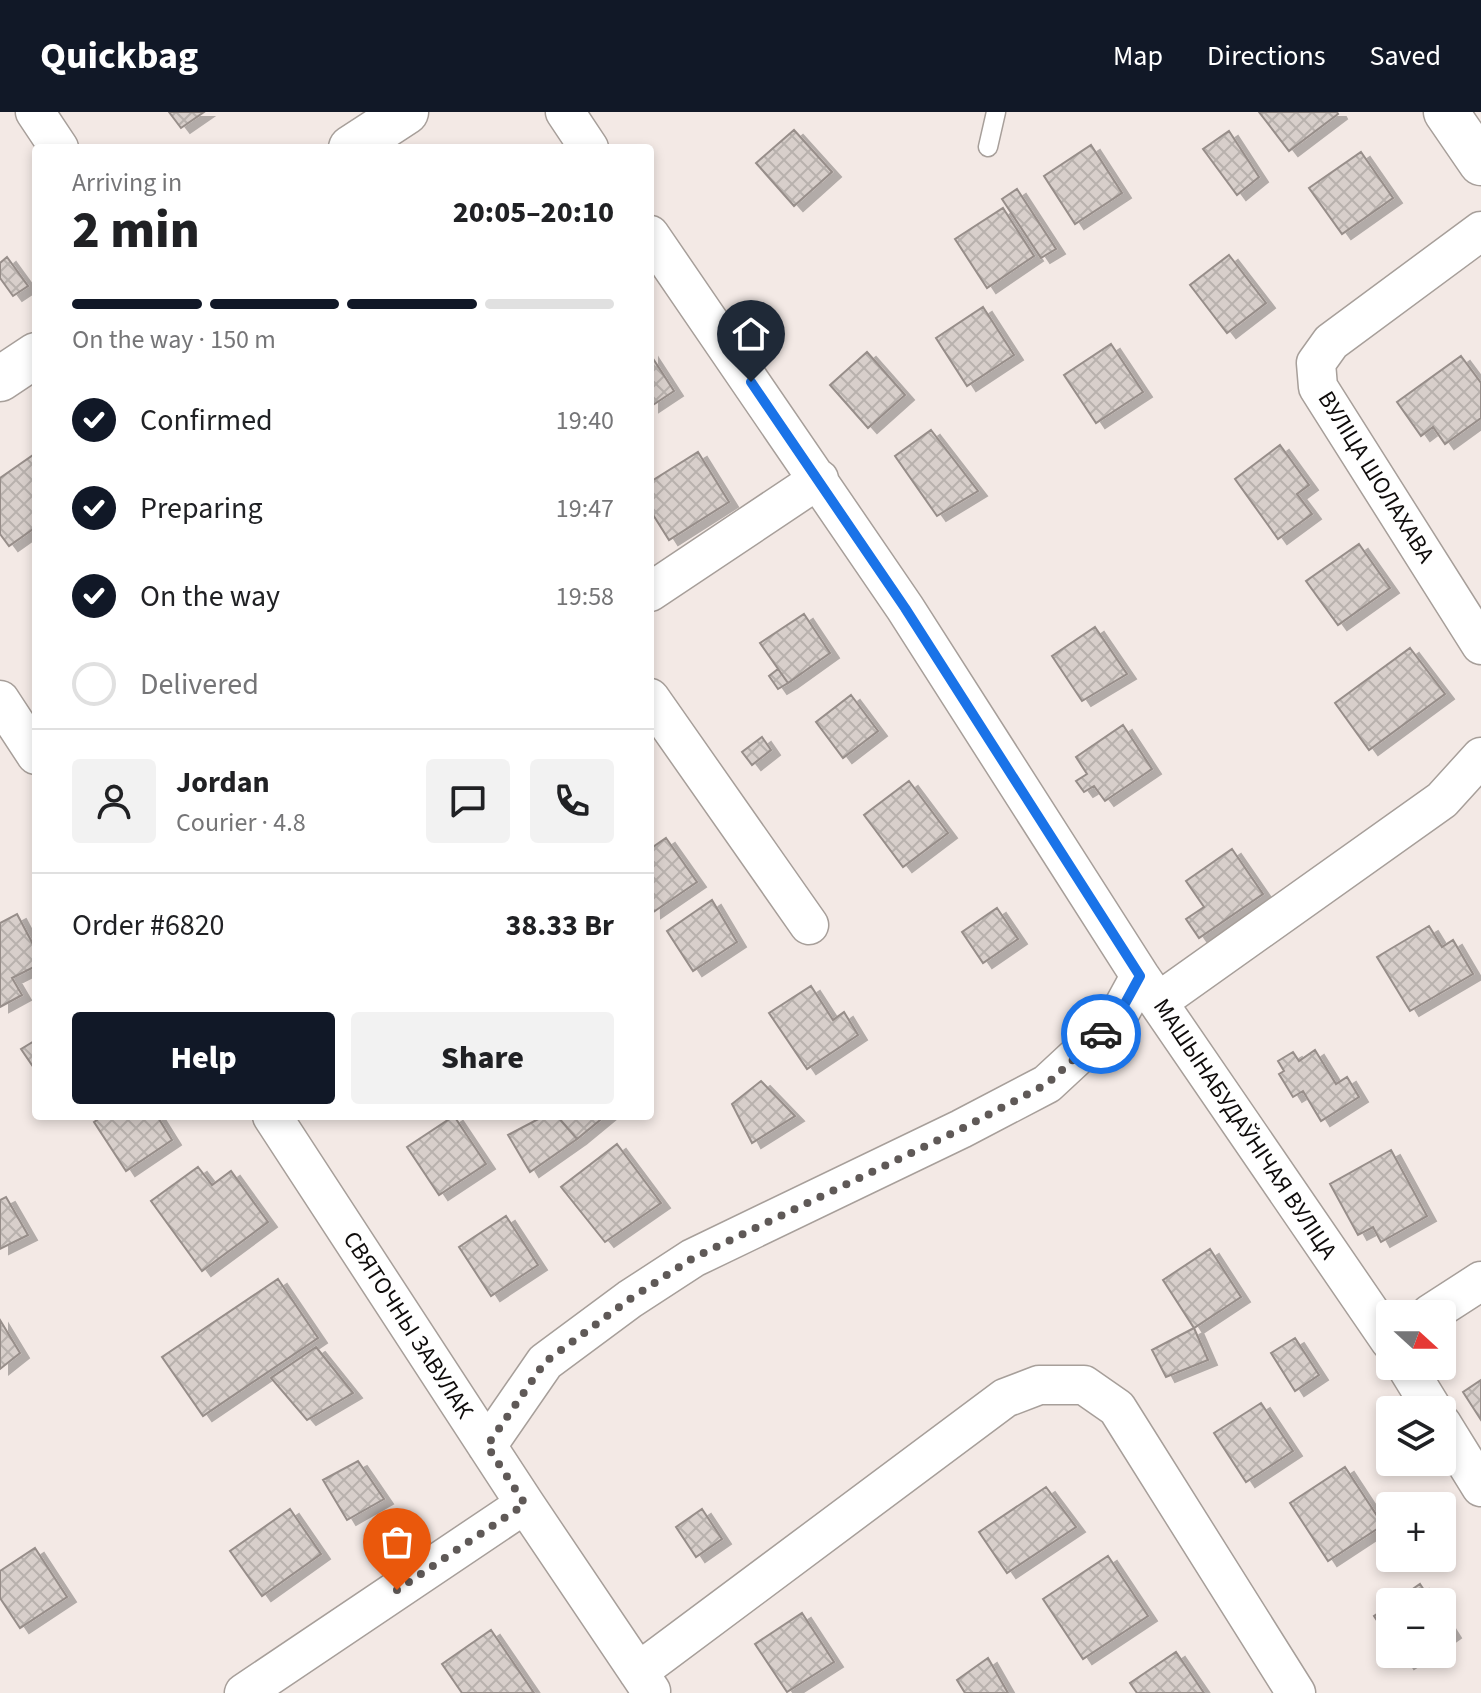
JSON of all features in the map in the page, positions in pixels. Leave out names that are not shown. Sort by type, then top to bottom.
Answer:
[{"type":"street","points":[[35,112],[56,144]]},
{"type":"street","points":[[357,144],[406,112]]},
{"type":"street","points":[[565,112],[586,144]]},
{"type":"street","points":[[1446,112],[1481,163]]},
{"type":"street","name":"ВУЛІЦА ШОЛАХАВА","points":[[1481,231],[1331,342],[1316,363],[1318,387],[1481,645]]},
{"type":"street","name":"МАШЫНАБУДАЎНІЧАЯ ВУЛІЦА","points":[[654,241],[819,479],[1149,989],[1376,1321]]},
{"type":"street","points":[[0,379],[32,358]]},
{"type":"street","points":[[654,589],[819,479]]},
{"type":"street","points":[[0,700],[32,749]]},
{"type":"street","points":[[654,704],[809,925]]},
{"type":"street","points":[[487,1446],[545,1362],[630,1299],[693,1258],[961,1129],[1047,1084],[1149,989],[1442,800],[1481,757]]},
{"type":"street","name":"СВЯТОЧНЫ ЗАВУЛАК","points":[[275,1120],[645,1683]]},
{"type":"street","points":[[1452,1300],[1481,1281]]},
{"type":"street","points":[[645,1683],[1005,1398],[1039,1385],[1084,1385],[1117,1408],[1296,1693]]},
{"type":"street","points":[[1456,1447],[1481,1487]]},
{"type":"street","points":[[244,1693],[525,1504]]},
{"type":"lane","points":[[988,147],[996,112]]},
{"type":"building","points":[[169,112],[204,112],[181,128]]},
{"type":"building","points":[[1259,112],[1337,112],[1338,114],[1289,151]]},
{"type":"building","points":[[794,130],[832,172],[794,206],[756,163]]},
{"type":"building","points":[[1229,131],[1259,177],[1237,195],[1203,149]]},
{"type":"building","points":[[1091,145],[1122,193],[1075,224],[1044,176]]},
{"type":"building","points":[[1361,152],[1393,198],[1342,234],[1309,188]]},
{"type":"building","points":[[1017,189],[1056,249],[1041,258],[1002,199]]},
{"type":"building","points":[[1003,208],[1034,256],[987,288],[955,239]]},
{"type":"building","points":[[1229,255],[1266,303],[1227,333],[1190,285]]},
{"type":"building","points":[[7,257],[28,286],[13,296],[0,278],[0,263]]},
{"type":"building","points":[[983,307],[1014,355],[967,386],[936,338]]},
{"type":"building","points":[[1111,344],[1143,392],[1096,423],[1064,375]]},
{"type":"building","points":[[867,352],[905,395],[868,428],[830,385]]},
{"type":"building","points":[[1461,356],[1481,383],[1481,418],[1445,444],[1433,427],[1421,436],[1397,402]]},
{"type":"building","points":[[654,360],[674,391],[654,404]]},
{"type":"building","points":[[931,430],[978,491],[937,516],[895,456]]},
{"type":"building","points":[[1280,445],[1309,485],[1297,494],[1312,514],[1278,539],[1235,479]]},
{"type":"building","points":[[698,452],[729,502],[669,540],[654,516],[654,480]]},
{"type":"building","points":[[32,456],[32,530],[9,546],[0,534],[0,478]]},
{"type":"building","points":[[1359,544],[1390,588],[1338,625],[1306,581]]},
{"type":"building","points":[[804,614],[830,653],[788,683],[760,643]]},
{"type":"building","points":[[1095,627],[1127,674],[1082,701],[1052,656]]},
{"type":"building","points":[[1410,648],[1445,694],[1369,750],[1335,703]]},
{"type":"building","points":[[778,669],[788,683],[778,689],[769,676]]},
{"type":"building","points":[[851,695],[878,731],[843,758],[816,722]]},
{"type":"building","points":[[1123,725],[1152,769],[1105,801],[1094,786],[1084,792],[1076,781],[1087,774],[1076,757]]},
{"type":"building","points":[[762,737],[771,750],[752,765],[742,752]]},
{"type":"building","points":[[909,781],[948,833],[903,867],[864,815]]},
{"type":"building","points":[[666,838],[697,882],[654,912],[654,846]]},
{"type":"building","points":[[1232,849],[1263,894],[1199,938],[1186,919],[1204,907],[1186,881]]},
{"type":"building","points":[[712,900],[737,942],[693,971],[667,931]]},
{"type":"building","points":[[997,908],[1018,939],[983,963],[962,932]]},
{"type":"building","points":[[17,914],[32,942],[32,968],[12,978],[22,995],[0,1007],[0,923]]},
{"type":"building","points":[[1429,926],[1442,947],[1453,940],[1473,974],[1410,1011],[1377,957]]},
{"type":"building","points":[[811,986],[833,1020],[844,1012],[858,1035],[807,1069],[769,1013]]},
{"type":"building","points":[[32,1042],[32,1065],[21,1049]]},
{"type":"building","points":[[1315,1050],[1336,1084],[1347,1077],[1359,1097],[1321,1121],[1303,1091],[1293,1097],[1279,1074],[1284,1071],[1278,1061],[1293,1052],[1299,1061]]},
{"type":"building","points":[[761,1081],[795,1116],[752,1143],[732,1104]]},
{"type":"building","points":[[160,1120],[172,1140],[126,1171],[94,1122]]},
{"type":"building","points":[[448,1120],[457,1120],[486,1164],[439,1195],[407,1147]]},
{"type":"building","points":[[536,1120],[560,1120],[577,1139],[530,1172],[508,1135]]},
{"type":"building","points":[[560,1120],[600,1120],[577,1139]]},
{"type":"building","points":[[617,1144],[661,1203],[605,1242],[561,1187]]},
{"type":"building","points":[[1391,1150],[1427,1216],[1381,1242],[1373,1227],[1358,1235],[1330,1184]]},
{"type":"building","points":[[198,1167],[212,1185],[231,1171],[268,1222],[202,1271],[151,1201]]},
{"type":"building","points":[[6,1197],[28,1235],[0,1249],[0,1200]]},
{"type":"building","points":[[506,1216],[538,1265],[491,1296],[459,1247]]},
{"type":"building","points":[[1210,1249],[1241,1297],[1194,1328],[1163,1280]]},
{"type":"building","points":[[278,1279],[318,1338],[203,1416],[162,1357]]},
{"type":"building","points":[[0,1320],[20,1353],[0,1369]]},
{"type":"building","points":[[1194,1328],[1208,1360],[1166,1377],[1152,1350]]},
{"type":"building","points":[[1295,1338],[1319,1375],[1295,1391],[1271,1353]]},
{"type":"building","points":[[316,1347],[353,1393],[307,1420],[271,1378]]},
{"type":"building","points":[[1481,1380],[1481,1420],[1463,1392]]},
{"type":"building","points":[[1261,1403],[1293,1451],[1246,1482],[1214,1433]]},
{"type":"building","points":[[358,1461],[384,1499],[347,1520],[323,1480]]},
{"type":"building","points":[[1345,1467],[1376,1514],[1376,1530],[1328,1561],[1290,1503]]},
{"type":"building","points":[[1046,1487],[1076,1527],[1007,1573],[979,1532]]},
{"type":"building","points":[[290,1509],[321,1554],[262,1596],[230,1551]]},
{"type":"building","points":[[702,1509],[722,1539],[696,1557],[676,1527]]},
{"type":"building","points":[[35,1548],[67,1597],[20,1628],[0,1598],[0,1571]]},
{"type":"building","points":[[1108,1556],[1148,1616],[1083,1659],[1043,1599]]},
{"type":"building","points":[[802,1613],[834,1662],[787,1692],[755,1644]]},
{"type":"building","points":[[491,1630],[534,1693],[462,1693],[442,1664]]},
{"type":"building","points":[[1176,1652],[1204,1693],[1137,1693],[1130,1683]]},
{"type":"building","points":[[988,1658],[1008,1693],[965,1693],[957,1680]]},
{"type":"way so far","points":[[397,1590],[525,1504],[487,1446],[545,1362],[630,1299],[693,1258],[961,1129],[1047,1084],[1101,1034]]},
{"type":"route","points":[[751,382],[905,608],[1140,976],[1116,1020],[1101,1034]]}]
